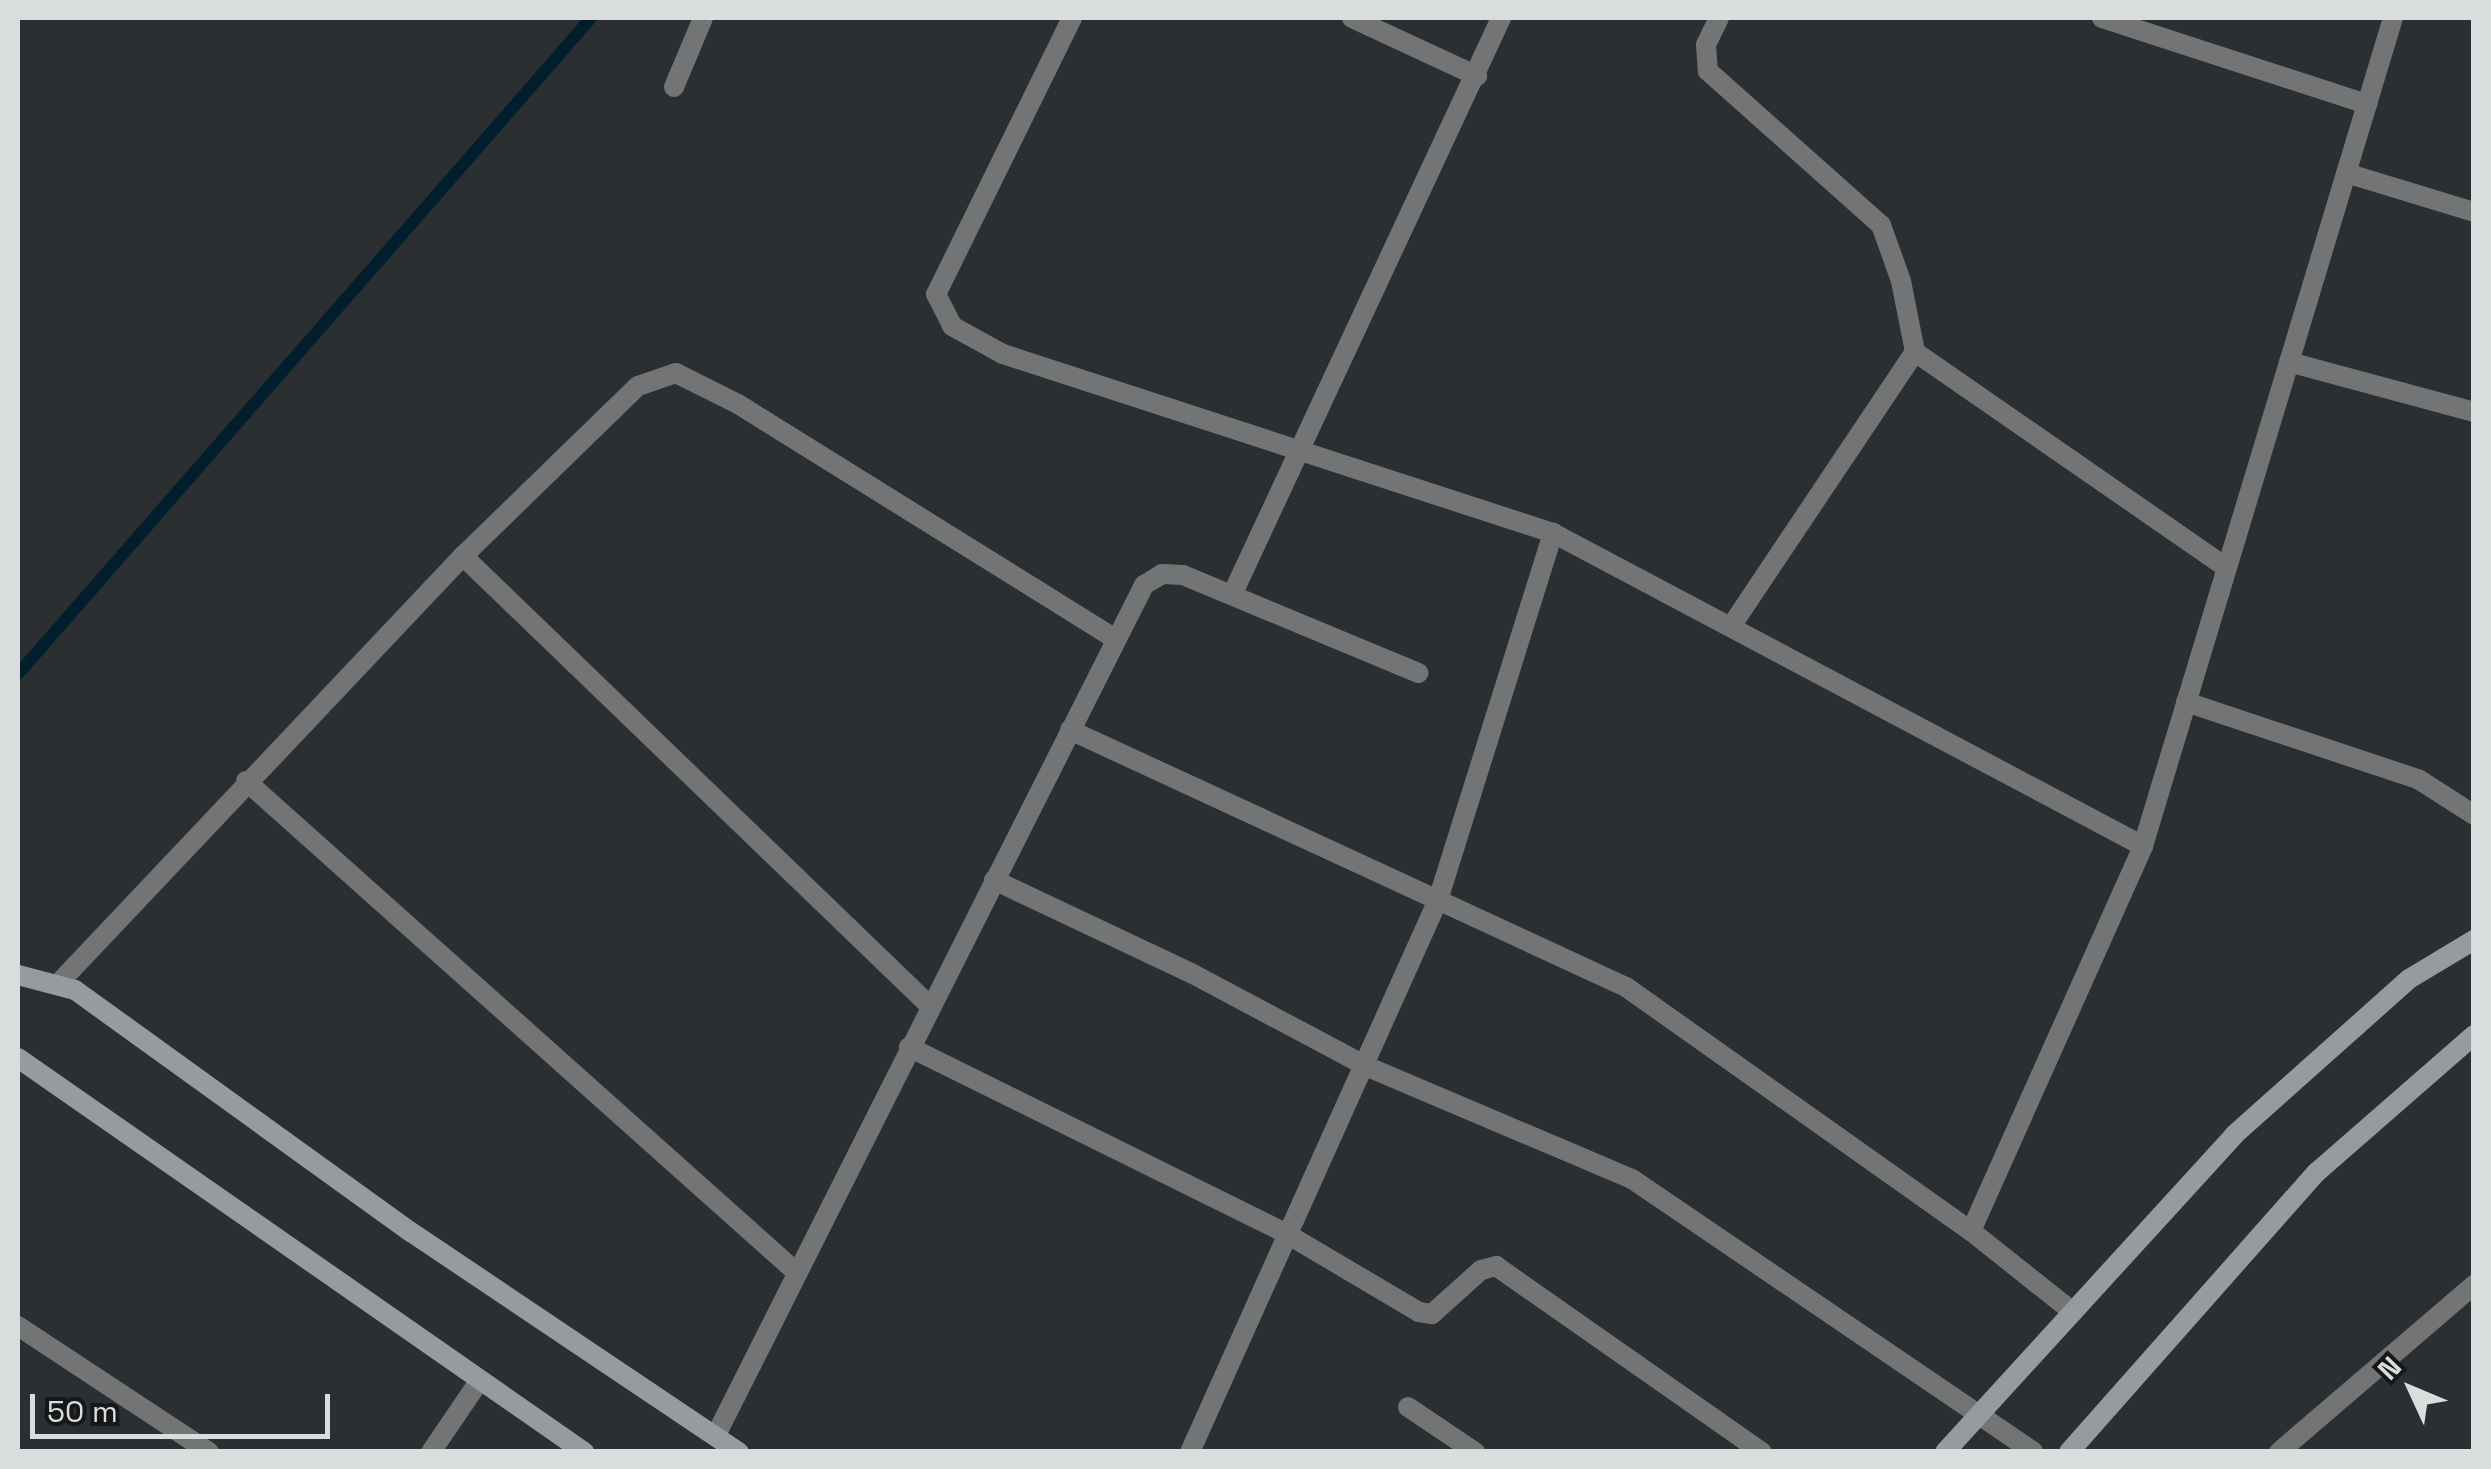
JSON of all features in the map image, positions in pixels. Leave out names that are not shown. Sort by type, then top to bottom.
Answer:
[{"type":"street","points":[[674,88],[704,18]]},
{"type":"street","points":[[1072,18],[936,294],[952,326],[1003,354],[1553,533],[2143,846]]},
{"type":"street","points":[[1352,18],[1477,76]]},
{"type":"street","points":[[1232,595],[1501,18]]},
{"type":"street","points":[[1719,18],[1706,45],[1708,72],[1881,226],[1902,281],[1914,352],[1732,625]]},
{"type":"street","points":[[2102,18],[2367,104]]},
{"type":"street","points":[[1971,1230],[2143,846],[2393,18]]},
{"type":"street","points":[[2346,173],[2474,212]]},
{"type":"street","points":[[1914,352],[2227,568]]},
{"type":"street","points":[[2289,362],[2474,412]]},
{"type":"street","points":[[58,985],[246,781],[463,556],[638,386],[676,373],[738,404],[1116,639]]},
{"type":"street","points":[[1190,1452],[1287,1234],[1368,1067],[1438,900],[1553,533]]},
{"type":"street","points":[[463,556],[930,1006]]},
{"type":"street","points":[[716,1434],[1144,584],[1162,574],[1232,595],[1418,673]]},
{"type":"street","points":[[2186,702],[2418,780],[2474,815]]},
{"type":"street","points":[[1070,730],[1626,987],[1971,1230],[2073,1312]]},
{"type":"street","points":[[246,781],[795,1272]]},
{"type":"street","points":[[994,880],[1368,1067],[1632,1179],[1984,1412],[2033,1452]]},
{"type":"street","points":[[1945,1452],[2234,1136],[2409,979],[2474,940]]},
{"type":"street","points":[[18,974],[75,990],[412,1232],[739,1452]]},
{"type":"street","points":[[2070,1452],[2317,1172],[2474,1036]]},
{"type":"street","points":[[909,1047],[1287,1234],[1419,1312],[1432,1314],[1481,1270],[1496,1266],[1762,1452]]},
{"type":"street","points":[[18,1058],[584,1452]]},
{"type":"street","points":[[2279,1452],[2474,1285]]},
{"type":"street","points":[[18,1326],[210,1452]]},
{"type":"street","points":[[431,1452],[480,1380]]},
{"type":"street","points":[[1408,1407],[1475,1452]]},
{"type":"waterway","points":[[18,674],[591,18]]}]
